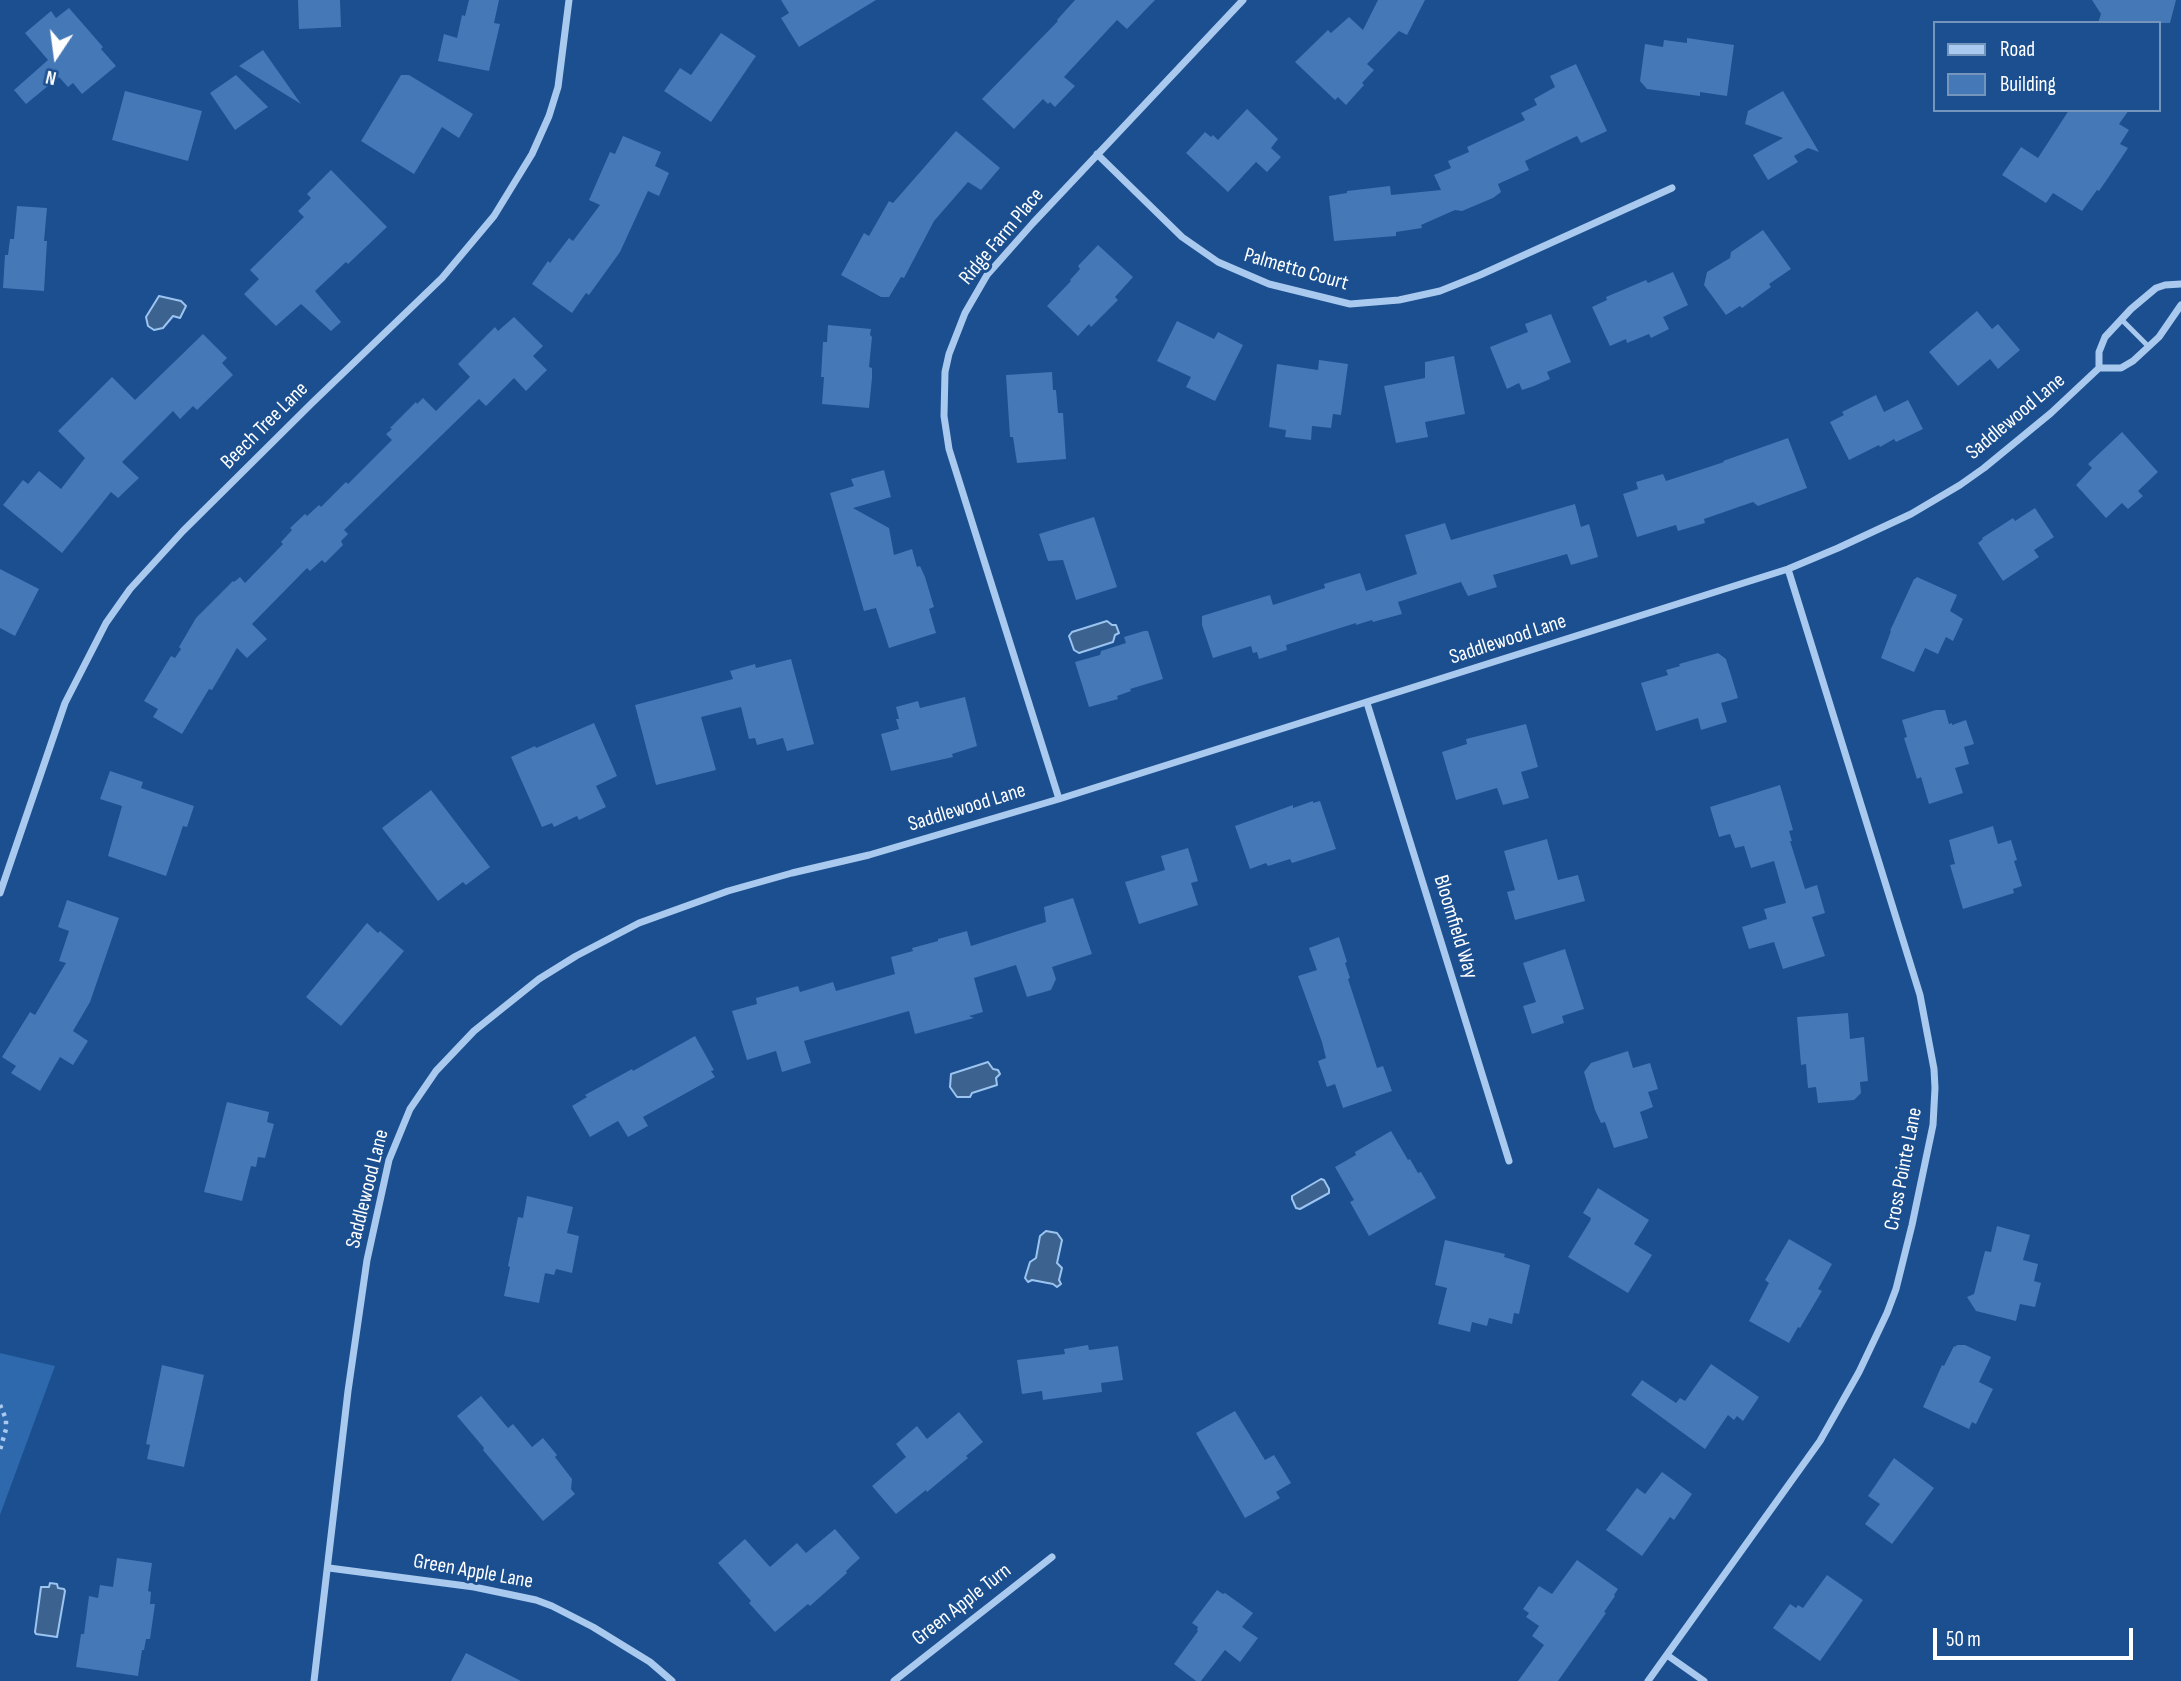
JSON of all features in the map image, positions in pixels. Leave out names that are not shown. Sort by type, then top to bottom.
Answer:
[{"type":"street","name":"Beech Tree Lane","points":[[0,893],[65,703],[106,622],[130,589],[183,531],[312,402],[442,278],[494,216],[532,154],[549,116],[558,87],[569,0]]},
{"type":"street","name":"Ridge Farm Place","points":[[1059,799],[954,467],[946,432],[944,394],[949,354],[965,313],[987,275],[1243,0]]},
{"type":"street","name":"Palmetto Court","points":[[1097,154],[1182,237],[1218,262],[1269,285],[1350,304],[1399,300],[1440,290],[1480,275],[1672,188]]},
{"type":"street","points":[[2181,284],[2156,288],[2122,319],[2105,337],[2099,352],[2099,368],[2121,368],[2133,361],[2168,327],[2181,305]]},
{"type":"street","name":"Saddlewood Lane","points":[[314,1681],[348,1391],[369,1250],[393,1147],[410,1109],[436,1071],[463,1041],[539,979],[598,943],[657,916],[728,891],[869,855],[1059,799],[1788,569],[1887,527],[1960,485],[2010,447],[2099,368]]},
{"type":"street","name":"Cross Pointe Lane","points":[[1648,1681],[1820,1441],[1859,1372],[1896,1289],[1933,1125],[1934,1069],[1920,995],[1788,569]]},
{"type":"street","name":"Bloomfield Way","points":[[1367,703],[1509,1161]]},
{"type":"street","name":"Green Apple Turn","points":[[894,1681],[1052,1557]]},
{"type":"street","name":"Green Apple Lane","points":[[329,1568],[474,1587],[536,1600],[593,1627],[650,1662],[672,1681]]},
{"type":"street","points":[[1668,1655],[1704,1681]]},
{"type":"lane","points":[[2122,319],[2149,347]]},
{"type":"path","points":[[0,1405],[6,1419],[6,1429],[0,1450]]},
{"type":"shaded area","points":[[159,296],[181,301],[186,306],[180,318],[173,316],[163,328],[154,330],[148,326],[146,317]]},
{"type":"shaded area","points":[[1107,621],[1116,625],[1119,633],[1115,635],[1113,642],[1079,653],[1074,650],[1069,636],[1072,632]]},
{"type":"shaded area","points":[[988,1062],[1000,1074],[996,1078],[997,1085],[972,1093],[970,1097],[957,1097],[950,1087],[951,1074]]},
{"type":"shaded area","points":[[1321,1179],[1324,1180],[1329,1193],[1300,1209],[1296,1208],[1292,1196]]},
{"type":"shaded area","points":[[1046,1231],[1057,1233],[1062,1240],[1057,1263],[1062,1268],[1059,1280],[1061,1284],[1057,1287],[1032,1280],[1028,1282],[1025,1278],[1030,1262],[1036,1258],[1040,1236]]},
{"type":"shaded area","points":[[0,1353],[55,1366],[0,1515]]},
{"type":"shaded area","points":[[50,1583],[57,1584],[58,1588],[65,1591],[57,1637],[35,1632],[41,1587],[49,1587]]},
{"type":"building","points":[[298,0],[340,0],[341,27],[299,29]]},
{"type":"building","points":[[469,0],[499,0],[494,23],[500,24],[489,71],[438,61],[444,34],[457,38],[462,15],[465,16]]},
{"type":"building","points":[[781,0],[876,0],[799,47],[781,18],[789,13]]},
{"type":"building","points":[[1075,0],[1155,0],[1127,29],[1117,20],[1064,77],[1075,86],[1055,107],[1043,99],[1014,129],[982,99]]},
{"type":"building","points":[[1378,0],[1425,0],[1407,35],[1399,31],[1367,64],[1374,70],[1346,105],[1338,97],[1335,100],[1295,62],[1328,30],[1331,33],[1349,17],[1363,30]]},
{"type":"building","points":[[2092,0],[2176,0],[2170,23],[2099,21],[2101,14]]},
{"type":"building","points":[[69,8],[116,66],[82,94],[73,83],[68,87],[59,77],[26,104],[14,90],[48,60],[25,33],[51,11],[56,18]]},
{"type":"building","points":[[721,33],[756,56],[711,122],[664,91],[680,68],[691,75]]},
{"type":"building","points":[[1687,38],[1734,45],[1727,96],[1700,92],[1700,96],[1647,89],[1640,81],[1645,44],[1663,47],[1664,40],[1687,43]]},
{"type":"building","points":[[263,50],[301,104],[239,66]]},
{"type":"building","points":[[1576,64],[1607,131],[1581,143],[1577,136],[1525,161],[1529,170],[1498,184],[1501,192],[1493,198],[1462,211],[1455,210],[1421,225],[1422,228],[1396,232],[1396,236],[1334,241],[1329,196],[1390,186],[1391,195],[1441,190],[1434,175],[1451,168],[1448,161],[1469,152],[1467,147],[1525,120],[1521,113],[1537,105],[1534,99],[1555,87],[1550,76]]},
{"type":"building","points":[[236,75],[268,107],[235,130],[210,93]]},
{"type":"building","points":[[401,75],[409,75],[473,114],[459,138],[442,127],[414,174],[361,141]]},
{"type":"building","points":[[125,91],[202,111],[188,161],[112,140]]},
{"type":"building","points":[[1783,91],[1819,152],[1808,148],[1794,156],[1798,162],[1768,180],[1753,155],[1783,138],[1745,124],[1748,111]]},
{"type":"building","points":[[1247,109],[1278,139],[1271,148],[1281,157],[1267,172],[1256,162],[1228,192],[1186,153],[1205,132],[1218,140]]},
{"type":"building","points":[[2068,112],[2128,112],[2119,124],[2129,130],[2120,144],[2128,148],[2082,211],[2053,193],[2046,203],[2002,175],[2021,147],[2038,158]]},
{"type":"building","points":[[956,131],[1000,168],[981,190],[968,182],[934,221],[904,278],[901,277],[889,297],[881,297],[841,275],[864,233],[869,236],[889,201],[893,203]]},
{"type":"building","points":[[623,136],[661,152],[655,166],[669,173],[659,196],[648,191],[620,252],[589,295],[586,293],[572,313],[532,284],[569,238],[573,241],[600,205],[589,200],[610,152],[615,154]]},
{"type":"building","points":[[331,170],[387,227],[315,291],[341,322],[331,331],[301,304],[276,326],[244,294],[259,279],[250,270],[304,217],[298,211],[311,198],[307,194]]},
{"type":"building","points":[[17,206],[47,208],[44,291],[3,288],[5,255],[8,255],[10,239],[14,239]]},
{"type":"building","points":[[1763,230],[1791,269],[1742,308],[1740,306],[1726,315],[1704,285],[1707,272],[1730,258],[1731,252]]},
{"type":"building","points":[[1098,245],[1133,277],[1115,297],[1118,300],[1078,336],[1047,306],[1071,281],[1080,269],[1078,266]]},
{"type":"building","points":[[1673,272],[1688,305],[1663,317],[1669,329],[1651,338],[1649,334],[1627,343],[1626,339],[1610,346],[1592,307],[1607,300],[1606,297]]},
{"type":"building","points":[[1977,311],[1992,329],[1998,324],[2020,350],[1998,369],[1990,359],[1958,386],[1929,352]]},
{"type":"building","points":[[1551,314],[1571,362],[1547,372],[1550,379],[1534,386],[1522,390],[1519,383],[1507,389],[1490,347],[1528,332],[1525,324]]},
{"type":"building","points":[[514,317],[543,346],[533,356],[547,370],[526,391],[514,378],[486,406],[479,399],[344,530],[348,534],[341,541],[343,545],[325,563],[322,560],[310,571],[307,568],[252,624],[267,639],[247,658],[237,648],[182,734],[153,717],[158,709],[144,701],[171,656],[175,658],[181,649],[179,647],[196,618],[233,581],[240,577],[245,583],[283,544],[281,542],[292,530],[290,528],[305,514],[307,516],[319,505],[321,507],[346,482],[348,484],[392,440],[386,434],[416,402],[417,404],[423,398],[436,411],[470,377],[458,364],[495,327],[498,331]]},
{"type":"building","points":[[1177,321],[1214,339],[1218,332],[1243,345],[1215,401],[1186,387],[1191,377],[1157,361]]},
{"type":"building","points":[[828,325],[871,329],[869,367],[872,368],[872,378],[869,408],[822,404],[823,342],[827,342]]},
{"type":"building","points":[[203,334],[227,358],[222,363],[233,375],[197,410],[193,406],[180,419],[173,411],[122,462],[139,478],[118,498],[111,492],[62,553],[3,505],[23,480],[28,484],[39,471],[61,489],[85,458],[58,431],[112,377],[135,400]]},
{"type":"building","points":[[1454,356],[1465,414],[1425,422],[1428,437],[1396,443],[1384,386],[1425,378],[1425,362]]},
{"type":"building","points":[[1319,360],[1348,364],[1341,415],[1333,414],[1331,428],[1312,426],[1311,440],[1285,437],[1286,430],[1269,427],[1277,364],[1318,370]]},
{"type":"building","points":[[1052,372],[1058,413],[1063,413],[1066,459],[1017,463],[1013,437],[1010,437],[1006,375]]},
{"type":"building","points":[[1876,395],[1884,412],[1908,400],[1923,429],[1896,442],[1894,439],[1880,447],[1879,445],[1849,460],[1830,422],[1844,415],[1842,412]]},
{"type":"building","points":[[2122,432],[2158,472],[2138,491],[2143,496],[2128,509],[2122,503],[2106,518],[2076,485],[2092,468],[2088,464]]},
{"type":"building","points":[[1788,438],[1807,488],[1758,506],[1753,502],[1704,519],[1705,523],[1678,531],[1676,525],[1637,537],[1623,494],[1638,489],[1636,482],[1663,474],[1666,481]]},
{"type":"building","points":[[884,470],[891,497],[853,508],[889,528],[894,555],[912,549],[917,567],[920,566],[925,577],[934,607],[929,609],[936,633],[889,648],[876,608],[864,611],[830,493],[854,486],[851,479]]},
{"type":"building","points":[[1575,504],[1581,527],[1589,524],[1598,557],[1571,565],[1567,554],[1493,575],[1497,587],[1468,596],[1461,582],[1398,602],[1402,614],[1373,622],[1356,623],[1286,645],[1287,650],[1259,659],[1251,646],[1213,658],[1202,625],[1202,616],[1270,595],[1273,605],[1325,588],[1324,584],[1360,573],[1366,591],[1417,574],[1405,535],[1445,523],[1451,540]]},
{"type":"building","points":[[2035,508],[2054,537],[2034,550],[2039,557],[2003,581],[1978,543],[2013,518],[2015,521]]},
{"type":"building","points":[[1094,517],[1117,587],[1076,600],[1063,560],[1048,561],[1039,534]]},
{"type":"building","points":[[0,569],[39,589],[15,636],[0,628]]},
{"type":"building","points":[[1917,577],[1957,595],[1950,611],[1963,619],[1953,641],[1946,637],[1938,654],[1925,648],[1914,672],[1881,658],[1890,631]]},
{"type":"building","points":[[1148,631],[1163,679],[1130,689],[1131,691],[1117,696],[1118,699],[1089,707],[1075,662],[1100,655],[1101,651],[1126,643],[1124,637]]},
{"type":"building","points":[[1718,653],[1726,659],[1738,698],[1721,703],[1727,722],[1701,730],[1698,718],[1656,731],[1641,683],[1668,675],[1666,670],[1680,666],[1679,664]]},
{"type":"building","points":[[791,659],[814,744],[787,751],[783,738],[757,745],[755,738],[749,739],[741,707],[701,717],[716,770],[656,785],[635,705],[733,679],[730,671]]},
{"type":"building","points":[[965,697],[977,746],[952,754],[953,757],[891,771],[881,734],[899,729],[896,707],[918,701],[920,708]]},
{"type":"building","points":[[1945,710],[1949,724],[1952,725],[1966,720],[1974,744],[1964,747],[1969,764],[1955,768],[1963,793],[1929,804],[1921,777],[1917,779],[1904,738],[1907,737],[1902,720]]},
{"type":"building","points":[[594,723],[617,776],[596,786],[606,807],[579,820],[577,816],[554,827],[552,823],[542,827],[511,757]]},
{"type":"building","points":[[1526,724],[1538,767],[1521,772],[1529,798],[1503,805],[1497,788],[1456,800],[1442,752],[1467,744],[1466,739]]},
{"type":"building","points":[[110,771],[143,782],[141,788],[194,806],[187,827],[183,826],[166,876],[108,856],[122,806],[100,799]]},
{"type":"building","points":[[1780,785],[1793,830],[1789,831],[1790,841],[1805,889],[1817,885],[1825,913],[1812,917],[1825,956],[1783,969],[1774,942],[1749,949],[1742,927],[1767,919],[1764,909],[1786,903],[1774,861],[1751,868],[1744,846],[1735,848],[1730,834],[1719,837],[1710,807]]},
{"type":"building","points":[[431,790],[490,867],[466,885],[463,882],[438,901],[382,828]]},
{"type":"building","points":[[1320,801],[1336,849],[1292,863],[1290,859],[1250,869],[1235,826],[1293,805],[1293,808]]},
{"type":"building","points":[[1993,826],[1998,844],[2011,840],[2022,886],[2013,889],[2014,893],[1963,909],[1950,865],[1955,864],[1949,840]]},
{"type":"building","points":[[1547,839],[1558,880],[1578,875],[1585,901],[1515,920],[1507,892],[1515,890],[1504,851]]},
{"type":"building","points":[[1188,848],[1198,881],[1191,883],[1198,905],[1139,924],[1125,882],[1165,870],[1161,856]]},
{"type":"building","points":[[1073,898],[1092,954],[1052,967],[1056,979],[1051,990],[1027,997],[1016,965],[974,978],[983,1012],[969,1016],[974,1018],[915,1034],[909,1011],[804,1041],[811,1063],[782,1072],[776,1051],[747,1060],[732,1011],[757,1004],[756,998],[798,986],[800,992],[833,982],[836,991],[895,974],[891,957],[913,951],[912,948],[967,931],[971,946],[1046,922],[1044,907]]},
{"type":"building","points":[[67,900],[119,918],[90,1002],[73,1031],[88,1041],[73,1065],[60,1057],[40,1091],[11,1073],[16,1066],[2,1057],[30,1012],[35,1015],[66,963],[59,961],[69,931],[58,927]]},
{"type":"building","points":[[367,923],[404,951],[341,1026],[306,997]]},
{"type":"building","points":[[1339,937],[1347,962],[1348,979],[1377,1068],[1383,1066],[1392,1091],[1343,1108],[1335,1084],[1327,1087],[1318,1061],[1326,1058],[1298,976],[1317,970],[1309,948]]},
{"type":"building","points":[[1565,949],[1584,1009],[1562,1016],[1564,1023],[1532,1034],[1523,1006],[1536,1002],[1523,963]]},
{"type":"building","points":[[1848,1013],[1850,1039],[1864,1037],[1868,1081],[1860,1082],[1861,1093],[1854,1100],[1818,1103],[1816,1087],[1808,1088],[1806,1064],[1801,1065],[1797,1017]]},
{"type":"building","points":[[695,1036],[714,1070],[711,1071],[715,1077],[643,1117],[648,1126],[628,1137],[618,1121],[590,1137],[572,1106],[587,1097],[585,1095]]},
{"type":"building","points":[[1628,1051],[1633,1068],[1650,1063],[1658,1089],[1648,1092],[1653,1107],[1640,1112],[1648,1138],[1614,1148],[1605,1122],[1601,1123],[1595,1110],[1584,1072],[1591,1063]]},
{"type":"building","points":[[227,1102],[269,1112],[267,1122],[274,1124],[265,1158],[258,1157],[256,1167],[251,1166],[242,1201],[204,1192]]},
{"type":"building","points":[[1391,1131],[1436,1198],[1369,1236],[1350,1202],[1354,1200],[1335,1167]]},
{"type":"building","points":[[1598,1188],[1649,1220],[1634,1244],[1652,1255],[1628,1293],[1568,1257],[1590,1221],[1591,1218],[1583,1213]]},
{"type":"building","points":[[527,1196],[573,1207],[567,1233],[579,1236],[572,1273],[556,1269],[554,1275],[545,1273],[539,1303],[504,1296],[518,1217],[523,1218]]},
{"type":"building","points":[[1997,1226],[2030,1235],[2023,1260],[2038,1264],[2034,1281],[2041,1283],[2035,1307],[2020,1304],[2016,1321],[1976,1311],[1967,1297],[1974,1294],[1985,1251],[1991,1252]]},
{"type":"building","points":[[1789,1239],[1832,1264],[1818,1289],[1822,1291],[1789,1343],[1749,1321],[1769,1283],[1765,1280]]},
{"type":"building","points":[[1445,1240],[1505,1254],[1504,1257],[1530,1265],[1519,1314],[1514,1313],[1512,1324],[1489,1318],[1487,1326],[1472,1322],[1470,1332],[1438,1324],[1447,1288],[1435,1285]]},
{"type":"building","points":[[1088,1345],[1089,1350],[1118,1346],[1123,1380],[1101,1383],[1102,1392],[1043,1400],[1042,1391],[1022,1394],[1017,1360],[1065,1354],[1064,1349]]},
{"type":"building","points":[[1957,1345],[1965,1345],[1991,1357],[1979,1382],[1993,1389],[1976,1424],[1972,1422],[1969,1429],[1923,1407],[1942,1365],[1944,1366]]},
{"type":"building","points":[[1711,1364],[1759,1397],[1743,1421],[1737,1416],[1734,1420],[1728,1415],[1705,1449],[1631,1395],[1642,1380],[1676,1403],[1680,1398],[1685,1401]]},
{"type":"building","points":[[162,1365],[204,1375],[184,1467],[147,1459],[150,1445],[146,1444]]},
{"type":"building","points":[[481,1396],[508,1428],[513,1424],[532,1447],[543,1438],[572,1479],[571,1489],[575,1494],[543,1521],[457,1416]]},
{"type":"building","points":[[1235,1411],[1265,1460],[1274,1455],[1291,1483],[1276,1492],[1280,1498],[1245,1518],[1196,1433]]},
{"type":"building","points":[[959,1412],[983,1442],[927,1492],[926,1490],[896,1514],[872,1486],[906,1457],[896,1444],[917,1426],[927,1439]]},
{"type":"building","points":[[1894,1458],[1934,1488],[1892,1544],[1865,1524],[1880,1504],[1868,1496]]},
{"type":"building","points":[[1662,1472],[1692,1494],[1674,1520],[1670,1517],[1642,1556],[1606,1530],[1637,1488],[1645,1494]]},
{"type":"building","points":[[835,1529],[860,1558],[810,1606],[808,1604],[775,1632],[718,1563],[745,1539],[770,1567],[797,1543],[806,1553]]},
{"type":"building","points":[[117,1558],[152,1563],[148,1591],[151,1592],[150,1604],[155,1604],[150,1639],[146,1639],[142,1650],[138,1676],[76,1667],[89,1596],[98,1598],[100,1585],[113,1587]]},
{"type":"building","points":[[1577,1560],[1618,1589],[1615,1596],[1558,1681],[1518,1681],[1544,1645],[1532,1636],[1539,1626],[1526,1617],[1529,1613],[1523,1609],[1539,1586],[1552,1594]]},
{"type":"building","points":[[1827,1575],[1863,1600],[1820,1661],[1773,1628],[1790,1604],[1803,1608]]},
{"type":"building","points":[[1217,1590],[1253,1613],[1242,1627],[1258,1638],[1240,1662],[1225,1650],[1201,1681],[1196,1681],[1174,1664],[1198,1631],[1198,1627],[1192,1623]]},
{"type":"building","points":[[466,1653],[521,1681],[451,1681]]}]
